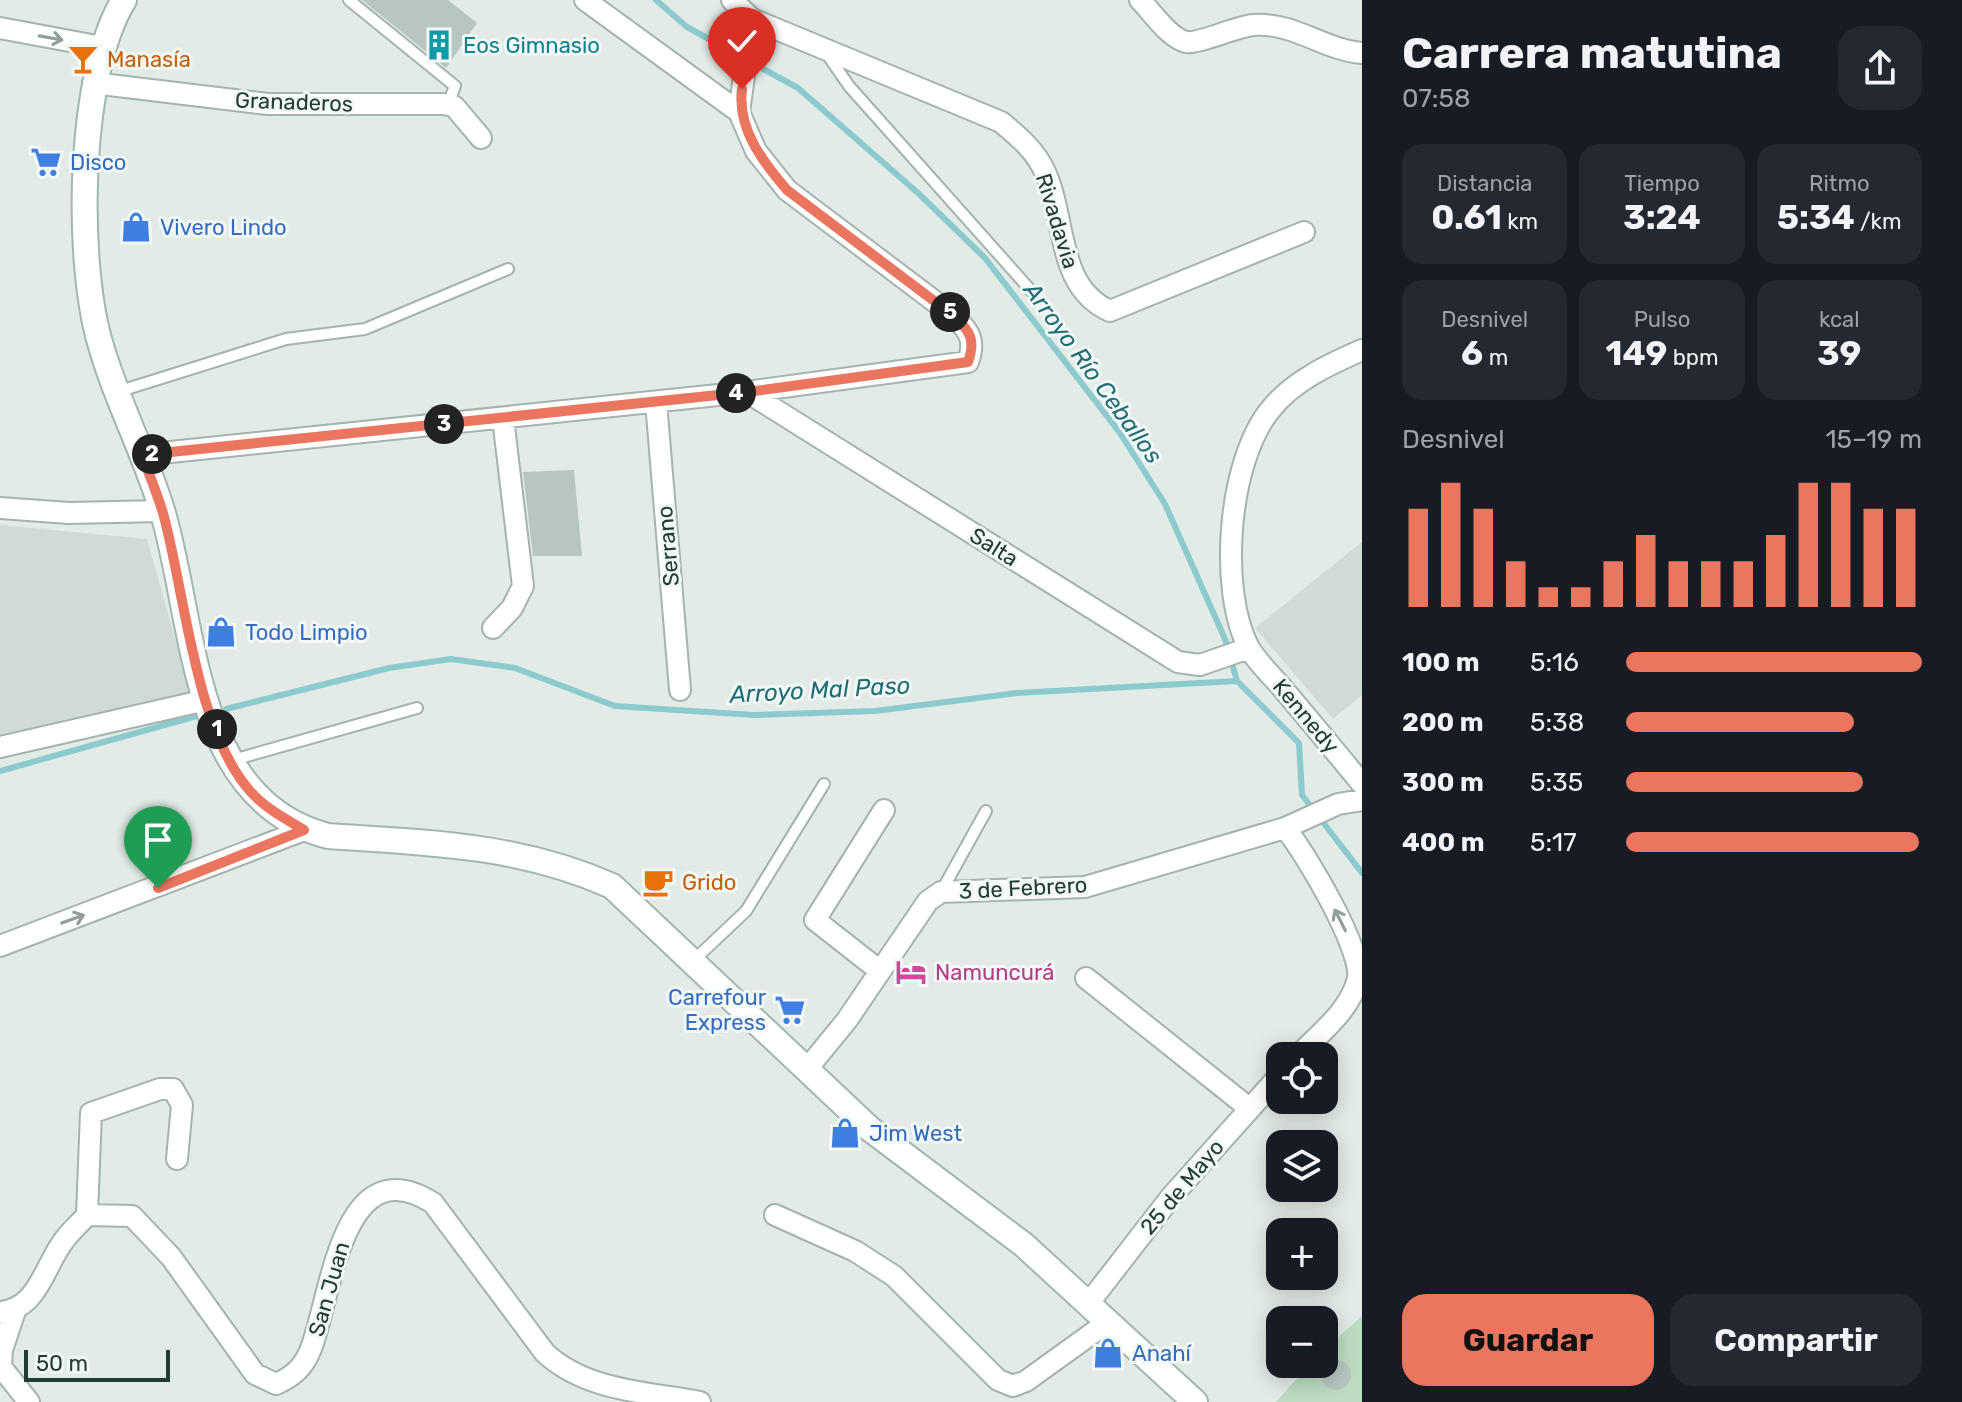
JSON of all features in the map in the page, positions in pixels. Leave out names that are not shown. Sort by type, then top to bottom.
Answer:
[{"type":"main road","points":[[124,0],[102,47],[93,83],[85,236],[98,336],[115,393],[162,511],[206,700],[231,761],[248,789],[267,808],[304,830],[328,836],[492,848],[571,867],[612,886],[870,1129],[1024,1245],[1108,1322],[1182,1398]]},
{"type":"street","points":[[142,455],[747,392],[968,362],[973,348],[970,332],[954,316],[787,190],[756,151],[739,112],[585,0]]},
{"type":"street","name":"Rivadavia","points":[[732,0],[752,19],[1001,122],[1029,145],[1045,173],[1077,286],[1094,304],[1110,311],[1304,232]]},
{"type":"street","points":[[1140,0],[1175,36],[1186,42],[1226,30],[1276,25],[1362,53]]},
{"type":"street","points":[[739,112],[752,19]]},
{"type":"street","points":[[0,28],[102,47]]},
{"type":"street","name":"Granaderos","points":[[93,83],[268,104],[443,104]]},
{"type":"street","points":[[443,104],[454,106],[481,138]]},
{"type":"street","points":[[1241,651],[1233,595],[1232,546],[1238,484],[1252,440],[1271,408],[1322,368],[1362,350]]},
{"type":"street","name":"Salta","points":[[747,392],[1178,662],[1200,665],[1241,651]]},
{"type":"street","name":"Serrano","points":[[656,402],[680,690]]},
{"type":"street","points":[[493,628],[512,608],[523,586],[503,418]]},
{"type":"street","points":[[0,508],[69,513],[162,511]]},
{"type":"street","name":"Kennedy","points":[[1241,651],[1362,784]]},
{"type":"street","points":[[0,747],[206,700]]},
{"type":"street","name":"3 de Febrero","points":[[807,1069],[847,1020],[928,901],[941,892],[1085,887],[1291,825],[1338,804],[1362,800]]},
{"type":"street","points":[[880,971],[815,920],[884,810]]},
{"type":"street","points":[[1291,825],[1352,943],[1360,975],[1348,1003],[1311,1042]]},
{"type":"street","points":[[0,946],[304,830]]},
{"type":"street","points":[[1086,978],[1249,1108]]},
{"type":"street","points":[[29,1402],[1,1366],[8,1312],[32,1297],[64,1240],[87,1215],[91,1113],[160,1089],[173,1089],[182,1105],[177,1159]]},
{"type":"street","name":"25 de Mayo","points":[[1088,1304],[1171,1197],[1266,1090]]},
{"type":"street","name":"San Juan","points":[[87,1215],[116,1213],[132,1216],[144,1225],[255,1374],[275,1393],[295,1375],[310,1353],[340,1242],[349,1223],[374,1198],[395,1191],[420,1194],[433,1203],[545,1353],[562,1369],[586,1380],[700,1402]]},
{"type":"street","points":[[775,1215],[855,1251],[894,1276],[998,1380],[1013,1386],[1026,1381],[1108,1322]]},
{"type":"lane","points":[[349,0],[455,86],[450,99],[443,104]]},
{"type":"lane","points":[[826,52],[849,86],[1034,294]]},
{"type":"lane","points":[[115,393],[286,339],[365,329],[508,269]]},
{"type":"lane","points":[[231,761],[417,708]]},
{"type":"lane","points":[[694,960],[746,911],[824,784]]},
{"type":"lane","points":[[941,892],[986,811]]},
{"type":"shaded area","points":[[0,525],[147,539],[192,699],[0,734]]},
{"type":"shaded area","points":[[1362,542],[1362,695],[1333,719],[1255,628]]},
{"type":"green space","points":[[1362,1316],[1362,1402],[1276,1402],[1297,1378],[1338,1378],[1338,1337]]},
{"type":"building","name":"Eos Gimnasio","points":[[362,0],[448,0],[477,23],[446,68]]},
{"type":"building","points":[[574,470],[582,556],[533,556],[523,472]]},
{"type":"building","points":[[1338,1360],[1350,1369],[1350,1381],[1342,1389],[1330,1389],[1322,1381],[1322,1378],[1338,1378]]},
{"type":"waterway","name":"Arroyo Río Ceballos","points":[[656,0],[687,27],[798,88],[918,193],[985,258],[1120,433],[1165,504],[1225,639],[1237,681],[1299,743],[1302,795],[1362,873]]},
{"type":"waterway","name":"Arroyo Mal Paso","points":[[226,709],[389,668],[451,659],[515,668],[615,706],[754,715],[875,711],[1017,693],[1237,681]]},
{"type":"waterway","name":"Arroyo Mal Paso","points":[[0,771],[204,714]]},
{"type":"place","name":"Eos Gimnasio","points":[[439,45]]},
{"type":"place","name":"Manasía","points":[[83,59]]},
{"type":"place","name":"Disco","points":[[46,162]]},
{"type":"place","name":"Vivero Lindo","points":[[136,227]]},
{"type":"place","name":"Todo Limpio","points":[[221,632]]},
{"type":"place","name":"Grido","points":[[658,882]]},
{"type":"place","name":"Namuncurá","points":[[911,972]]},
{"type":"place","name":"Carrefour Express","points":[[790,1010]]},
{"type":"place","name":"Jim West","points":[[845,1133]]},
{"type":"place","name":"Anahí","points":[[1108,1353]]},
{"type":"route","points":[[158,888],[304,830],[267,808],[248,789],[225,752],[206,700],[162,511],[142,455],[747,392],[968,362],[973,348],[970,332],[954,316],[787,190],[774,175],[756,151],[739,112],[742,89]]}]
